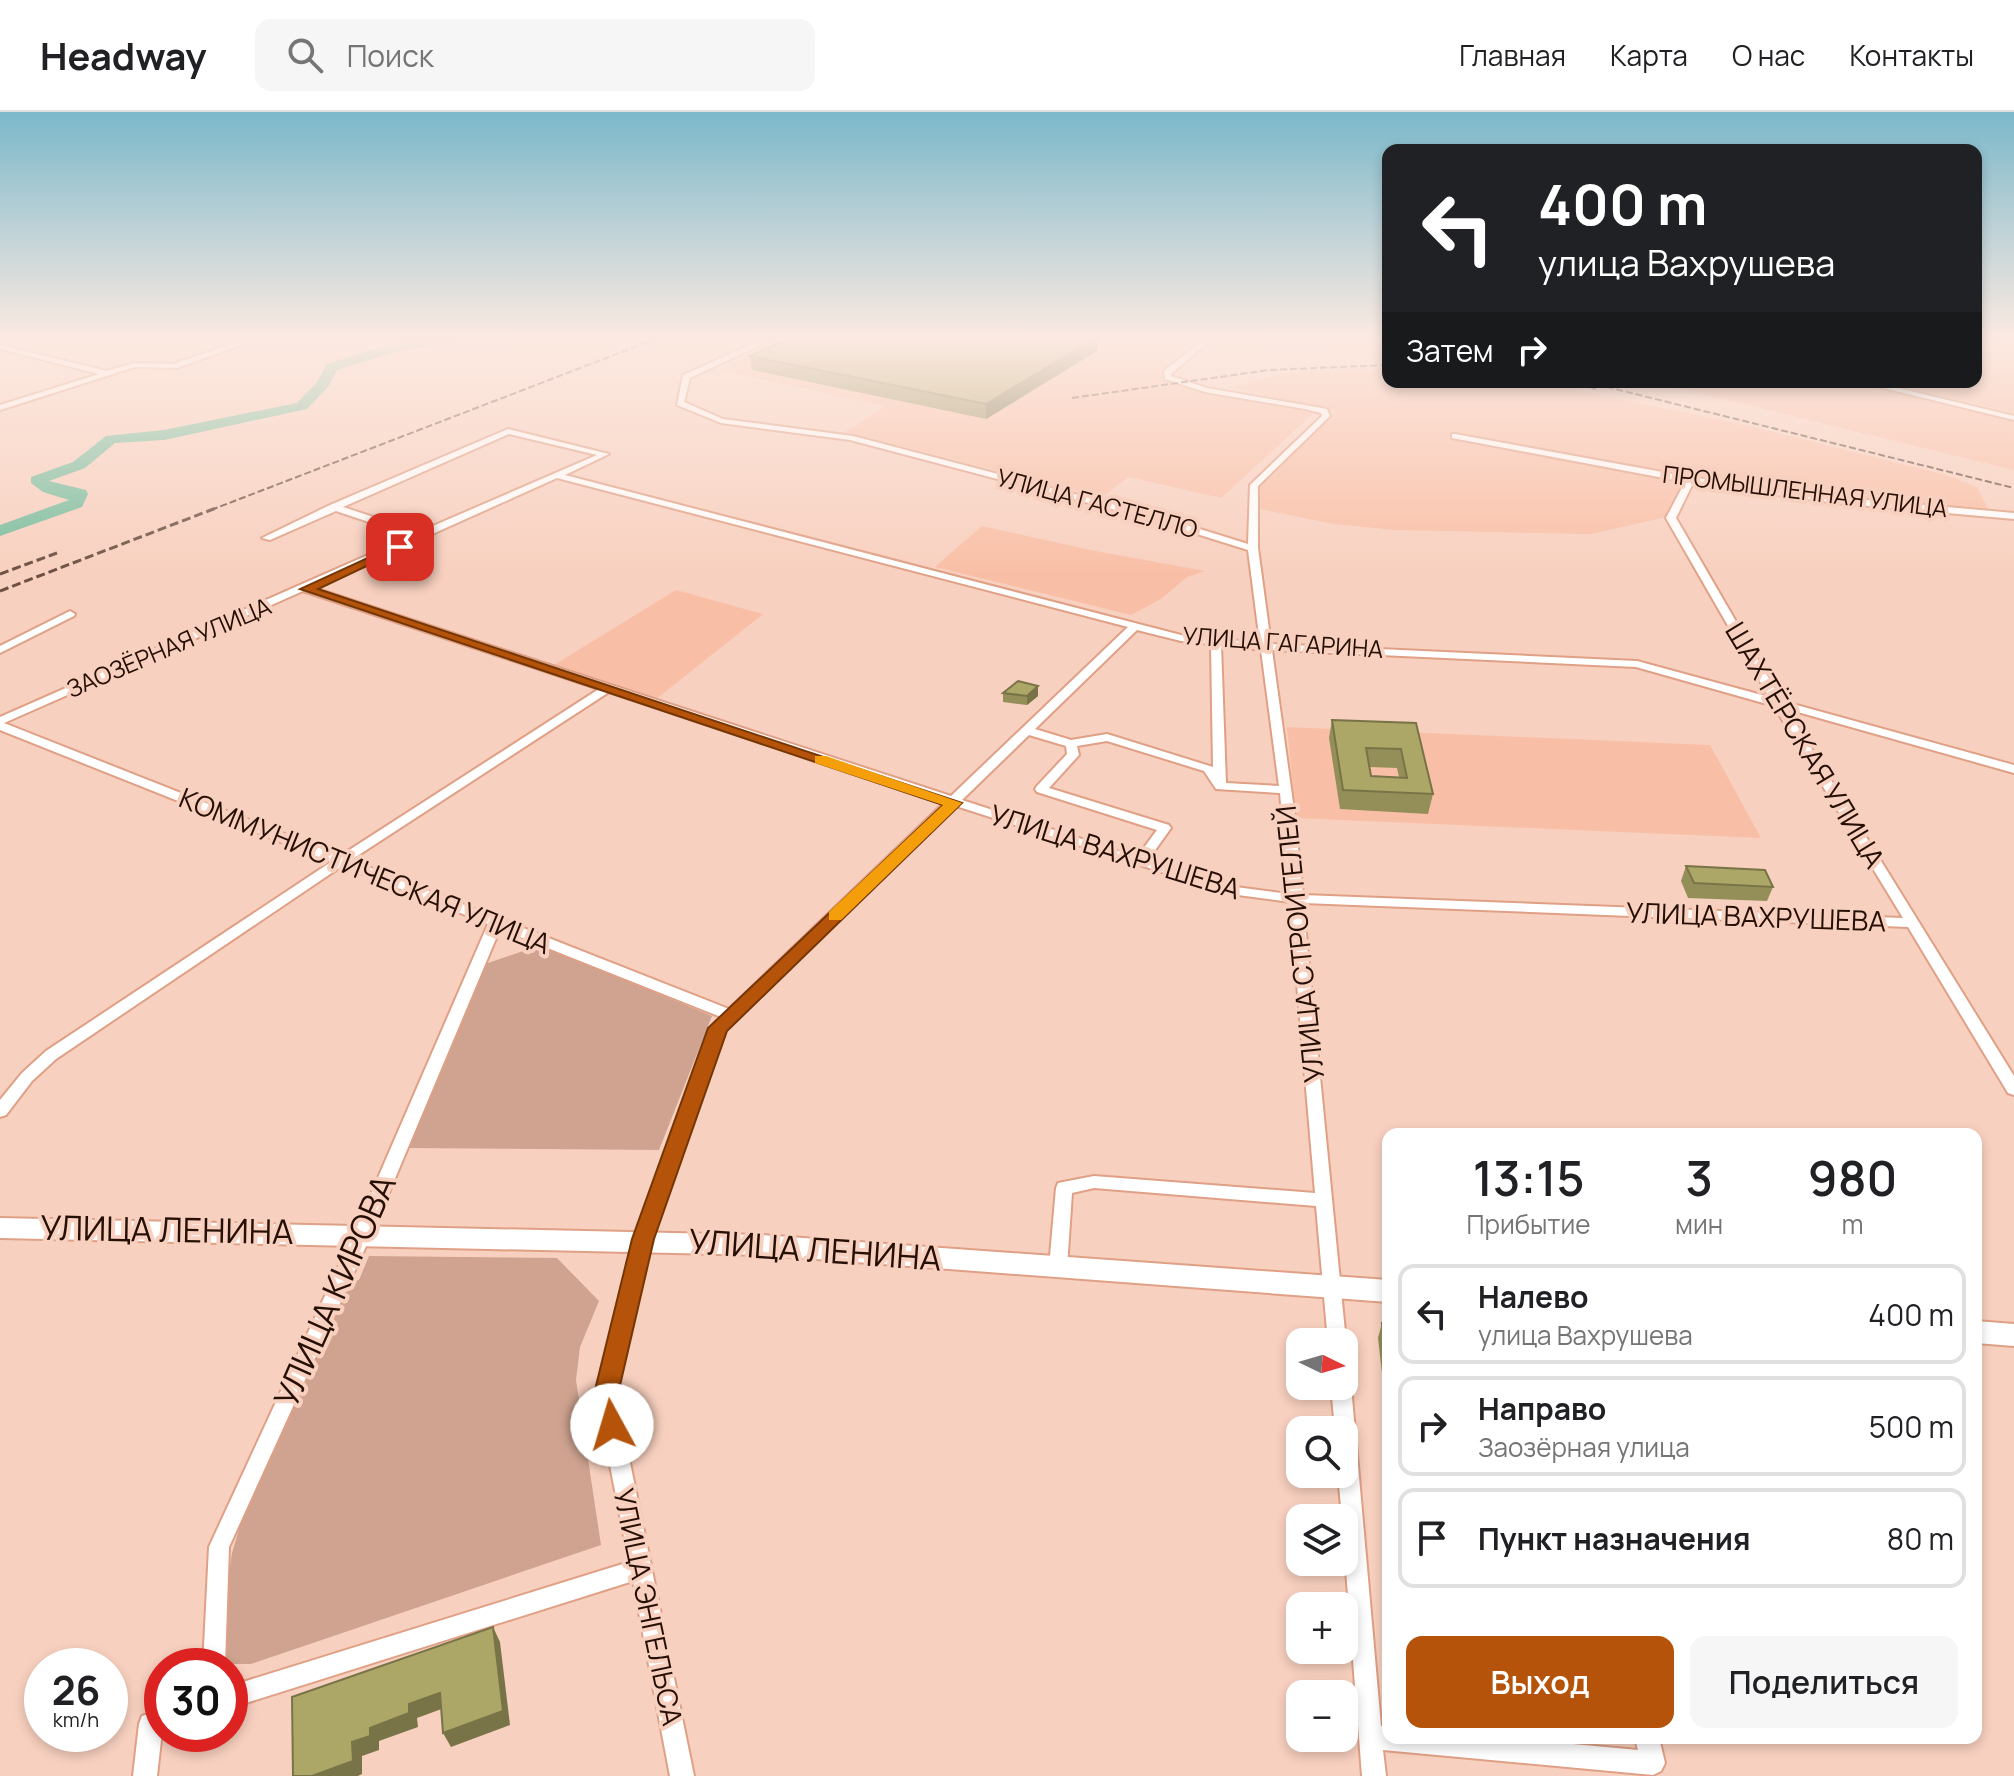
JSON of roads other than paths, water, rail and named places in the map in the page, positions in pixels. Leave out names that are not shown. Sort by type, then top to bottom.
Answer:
[{"type":"main road","name":"УЛИЦА ЛЕНИНА","points":[[0,1228],[643,1239],[1382,1291]]},
{"type":"main road","points":[[1982,1332],[2014,1335]]},
{"type":"street","name":"УЛИЦА ГАСТЕЛЛО","points":[[713,418],[850,438],[1152,517],[1253,548]]},
{"type":"street","name":"УЛИЦА СТРОИТЕЛЕЙ","points":[[1324,418],[1254,485],[1253,548],[1285,790],[1336,1328]]},
{"type":"street","name":"ЗАОЗЁРНАЯ УЛИЦА","points":[[0,723],[605,454],[508,431],[333,507]]},
{"type":"street","name":"ПРОМЫШЛЕННАЯ УЛИЦА","points":[[1455,436],[1690,480],[1835,500],[2014,516]]},
{"type":"street","name":"УЛИЦА ГАГАРИНА","points":[[558,476],[1216,643],[1637,664],[2014,769]]},
{"type":"street","name":"ШАХТЁРСКАЯ УЛИЦА","points":[[1690,480],[1671,518],[1777,702],[2014,1089]]},
{"type":"street","points":[[267,538],[333,507],[424,537]]},
{"type":"street","name":"УЛИЦА ВАХРУШЕВА","points":[[306,589],[954,803],[1235,891],[1296,899],[1911,923]]},
{"type":"street","points":[[0,650],[70,614]]},
{"type":"street","name":"УЛИЦА ЭНГЕЛЬСА","points":[[682,1776],[606,1394],[643,1239],[718,1028],[1136,625]]},
{"type":"street","points":[[1216,643],[1220,786]]},
{"type":"street","points":[[0,1111],[27,1077],[51,1055],[342,860],[606,689]]},
{"type":"street","name":"КОММУНИСТИЧЕСКАЯ УЛИЦА","points":[[0,723],[731,1015]]},
{"type":"street","points":[[1028,731],[1071,744],[1107,737],[1208,768],[1220,786]]},
{"type":"street","points":[[1071,744],[1073,755],[1041,789],[1165,828],[1140,862]]},
{"type":"street","points":[[1220,786],[1285,790]]},
{"type":"street","name":"УЛИЦА КИРОВА","points":[[215,1648],[219,1547],[363,1233],[495,923]]},
{"type":"street","points":[[1058,1267],[1064,1188],[1094,1182],[1325,1200]]},
{"type":"street","points":[[1342,1400],[1374,1776]]},
{"type":"street","points":[[248,1691],[642,1568]]},
{"type":"street","points":[[1371,1737],[1382,1738]]},
{"type":"street","points":[[1509,1744],[1568,1747],[1653,1763],[1648,1744]]},
{"type":"street","points":[[145,1776],[150,1752]]},
{"type":"waterway","points":[[0,531],[76,503],[80,494],[49,489],[37,480],[79,465],[111,439],[164,435],[247,418]]},
{"type":"railway","points":[[211,510],[451,418]]},
{"type":"railway","points":[[1731,418],[2014,488]]},
{"type":"railway","points":[[0,591],[216,508]]},
{"type":"railway","points":[[0,574],[57,553]]}]
